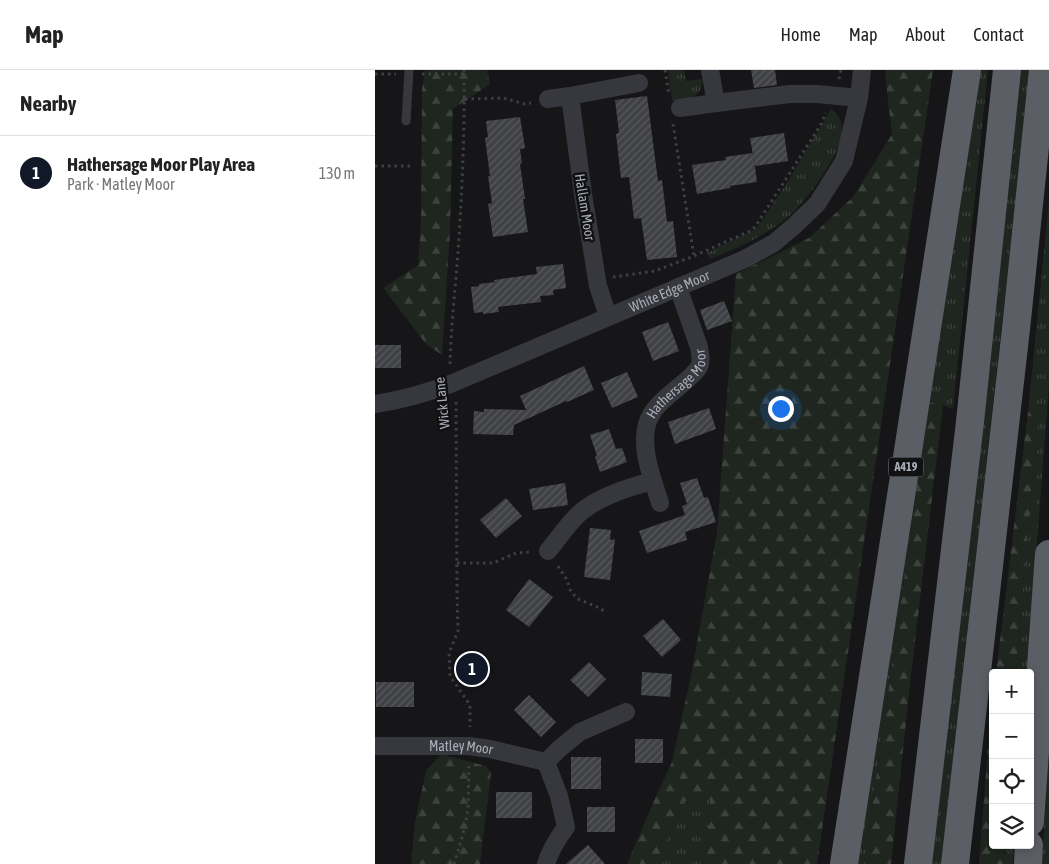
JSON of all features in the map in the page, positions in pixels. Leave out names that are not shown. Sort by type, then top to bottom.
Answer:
[{"type":"highway","name":"A419","points":[[844,864],[967,70]]},
{"type":"highway","points":[[918,864],[971,412],[1007,70]]},
{"type":"highway","points":[[955,864],[1012,368],[1043,70]]},
{"type":"highway","points":[[1031,804],[1049,554]]},
{"type":"highway","points":[[1028,864],[1029,849]]},
{"type":"street","points":[[710,70],[716,103]]},
{"type":"street","name":"White Edge Moor","points":[[375,404],[425,393],[453,383],[745,259],[774,243],[817,204],[844,161],[859,98],[862,70]]},
{"type":"street","points":[[548,99],[639,83]]},
{"type":"street","points":[[674,110],[789,94],[817,94],[859,98]]},
{"type":"street","name":"Hallam Moor","points":[[570,96],[597,286],[608,316]]},
{"type":"street","name":"Hathersage Moor","points":[[660,503],[648,464],[645,441],[647,424],[650,415],[656,407],[693,375],[699,367],[701,356],[678,287]]},
{"type":"street","points":[[549,551],[581,512],[624,489],[653,482]]},
{"type":"street","points":[[545,864],[551,850],[566,827],[559,796],[545,762],[580,732],[626,712]]},
{"type":"street","name":"Matley Moor","points":[[375,746],[469,746],[545,762]]},
{"type":"lane","points":[[406,121],[408,72]]},
{"type":"path","points":[[665,70],[674,110],[694,256]]},
{"type":"path","points":[[375,74],[464,72]]},
{"type":"path","name":"Wick Lane","points":[[464,72],[465,99],[458,253],[450,335],[450,368],[457,404],[458,631],[449,653],[449,676],[471,705],[470,726]]},
{"type":"path","points":[[597,280],[655,271],[750,231],[755,227],[819,126],[828,109],[832,95]]},
{"type":"path","points":[[465,99],[503,98],[525,104],[548,99]]},
{"type":"path","points":[[375,166],[413,166]]},
{"type":"path","points":[[457,563],[493,563],[516,553],[549,551],[567,580],[571,592],[578,599],[602,609],[604,615]]},
{"type":"path","points":[[454,864],[468,811],[469,765]]},
{"type":"green space","points":[[425,70],[487,70],[490,84],[453,109],[450,232],[442,355],[426,344],[383,288],[418,265],[421,223],[422,89]]},
{"type":"green space","points":[[668,70],[684,70],[686,81],[702,79],[700,91],[693,97],[672,101]]},
{"type":"green space","points":[[885,70],[933,70],[817,864],[705,864],[710,800],[684,801],[655,864],[627,864],[672,762],[691,676],[717,532],[736,274],[809,238],[853,197],[892,134]]},
{"type":"green space","points":[[975,70],[988,70],[953,409],[928,402],[864,864],[853,864]]},
{"type":"green space","points":[[1020,70],[1031,70],[941,864],[932,864]]},
{"type":"green space","points":[[831,109],[838,115],[841,123],[840,139],[830,164],[813,189],[796,210],[770,230],[741,246],[710,259],[707,253],[757,228],[785,186]]},
{"type":"green space","points":[[1049,201],[1049,384],[1027,669],[1016,669],[1039,413],[1028,412]]},
{"type":"green space","points":[[928,402],[943,405],[891,864],[864,864],[902,595]]},
{"type":"green space","points":[[1028,412],[1039,413],[1016,669],[996,669]]},
{"type":"green space","points":[[989,736],[989,849],[1004,849],[1003,864],[979,864]]},
{"type":"green space","points":[[1049,747],[1049,864],[1042,864]]},
{"type":"green space","points":[[441,754],[486,766],[491,773],[480,864],[411,864],[415,822],[426,771]]},
{"type":"green space","points":[[710,800],[705,864],[655,864],[684,801]]},
{"type":"green space","points":[[1004,849],[1015,849],[1013,864],[1003,864]]},
{"type":"building","points":[[751,70],[775,70],[777,85],[754,88]]},
{"type":"building","points":[[647,96],[658,181],[662,180],[667,222],[673,221],[677,257],[647,260],[641,218],[634,219],[629,177],[621,178],[616,134],[619,133],[615,100]]},
{"type":"building","points":[[520,117],[525,148],[520,149],[522,163],[520,164],[528,232],[493,237],[488,204],[492,203],[485,138],[488,137],[486,121]]},
{"type":"building","points":[[784,133],[788,161],[755,166],[750,138]]},
{"type":"building","points":[[753,153],[757,182],[697,194],[692,165],[726,160],[725,157]]},
{"type":"building","points":[[563,264],[566,288],[553,290],[554,295],[540,296],[541,302],[498,307],[499,312],[474,313],[471,287],[495,282],[494,280],[537,274],[536,267]]},
{"type":"building","points":[[724,301],[732,321],[707,330],[700,310]]},
{"type":"building","points":[[668,322],[679,351],[653,361],[642,332]]},
{"type":"building","points":[[375,345],[401,345],[401,368],[375,368]]},
{"type":"building","points":[[584,366],[594,390],[514,425],[513,435],[473,434],[474,411],[484,412],[484,409],[526,410],[520,396]]},
{"type":"building","points":[[627,372],[638,397],[612,408],[601,383]]},
{"type":"building","points":[[709,408],[716,429],[675,444],[668,422]]},
{"type":"building","points":[[609,429],[616,449],[622,448],[627,462],[600,472],[590,435]]},
{"type":"building","points":[[697,478],[704,498],[708,497],[716,522],[685,532],[687,540],[647,553],[639,531],[685,515],[682,506],[687,504],[680,483]]},
{"type":"building","points":[[565,483],[568,505],[533,510],[529,489]]},
{"type":"building","points":[[506,498],[522,516],[496,538],[480,520]]},
{"type":"building","points":[[590,528],[611,530],[610,540],[615,539],[610,580],[584,577]]},
{"type":"building","points":[[529,579],[553,597],[529,627],[506,610]]},
{"type":"building","points":[[663,619],[681,640],[662,657],[643,636]]},
{"type":"building","points":[[589,662],[606,679],[588,697],[570,680]]},
{"type":"building","points":[[642,672],[672,674],[670,697],[641,695]]},
{"type":"building","points":[[376,682],[414,682],[414,707],[376,707]]},
{"type":"building","points":[[529,695],[556,722],[541,737],[514,710]]},
{"type":"building","points":[[635,739],[663,739],[663,763],[635,763]]},
{"type":"building","points":[[571,757],[601,757],[601,789],[571,789]]},
{"type":"building","points":[[496,792],[532,792],[532,818],[496,818]]},
{"type":"building","points":[[587,807],[615,807],[615,832],[587,832]]},
{"type":"building","points":[[588,845],[605,864],[566,864]]},
{"type":"place","name":"Hathersage Moor Play Area","points":[[472,669]]}]
